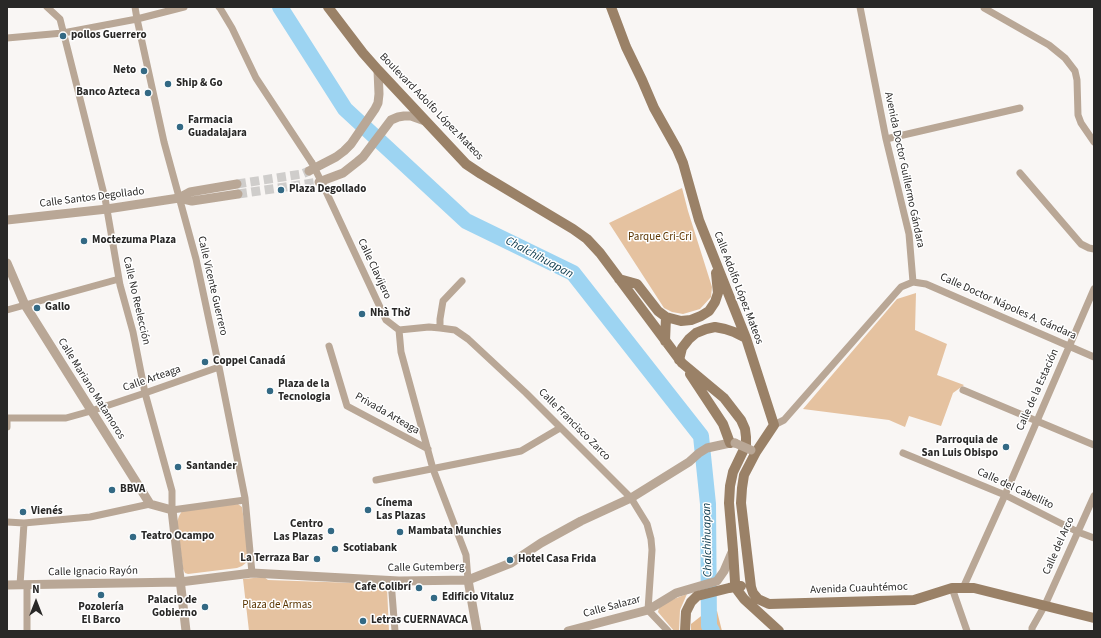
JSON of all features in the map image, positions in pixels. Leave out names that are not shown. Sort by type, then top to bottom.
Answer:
[{"type":"main road","name":"Boulevard Adolfo López Mateos","points":[[328,7],[363,53],[466,164],[588,239],[681,361]]},
{"type":"main road","name":"Calle Adolfo López Mateos","points":[[611,7],[626,47],[654,108],[684,163],[699,220],[746,338],[774,425]]},
{"type":"main road","points":[[619,279],[637,284],[658,311],[666,317],[681,321],[691,320],[709,311],[716,302],[718,293],[715,261]]},
{"type":"main road","points":[[665,341],[666,317]]},
{"type":"main road","points":[[729,444],[723,424],[681,361],[682,348],[696,333],[715,327],[734,332],[746,338]]},
{"type":"main road","points":[[681,361],[724,398],[742,420],[745,429],[746,445],[733,472],[730,486],[729,503],[733,550],[732,587],[779,631]]},
{"type":"main road","points":[[685,631],[686,612],[696,592],[751,584],[741,503],[742,488],[744,476],[753,451],[774,425]]},
{"type":"main road","name":"Avenida Cuauhtémoc","points":[[751,584],[753,593],[758,599],[769,604],[914,600],[952,588],[974,588],[1094,618]]},
{"type":"street","name":"Calle No Reelección","points":[[48,7],[60,19],[107,209],[119,280],[133,332],[144,393],[172,491],[172,510]]},
{"type":"street","name":"Calle Vicente Guerrero","points":[[135,7],[164,142],[196,259],[219,367],[245,500],[252,573]]},
{"type":"street","points":[[7,38],[63,33],[137,19],[184,7]]},
{"type":"street","name":"Calle Clavijero","points":[[219,7],[232,28],[256,78],[321,184],[386,320],[399,330]]},
{"type":"street","name":"Avenida Doctor Guillermo Gándara","points":[[860,7],[886,139],[909,234],[913,282]]},
{"type":"street","points":[[984,7],[1049,45],[1065,58],[1075,70],[1077,80],[1078,116],[1094,142]]},
{"type":"street","points":[[310,167],[336,157],[351,144],[378,103],[378,70]]},
{"type":"street","points":[[886,139],[1020,108]]},
{"type":"street","points":[[321,184],[343,174],[362,158],[391,120],[398,116],[411,116],[425,121]]},
{"type":"street","points":[[1020,173],[1081,244],[1088,248],[1094,249]]},
{"type":"street","name":"Calle Santos Degollado","points":[[7,220],[107,209],[179,198],[190,192],[237,184]]},
{"type":"street","name":"Calle Santos Degollado","points":[[179,198],[192,201],[238,194]]},
{"type":"street","name":"Calle Mariano Matamoros","points":[[7,263],[25,305],[150,504]]},
{"type":"street","points":[[7,310],[119,280]]},
{"type":"street","points":[[440,328],[443,301],[462,281]]},
{"type":"street","points":[[774,425],[784,420],[901,287],[913,282]]},
{"type":"street","name":"Calle Doctor Nápoles A. Gándara","points":[[913,282],[926,284],[1094,357]]},
{"type":"street","name":"Calle de la Estación","points":[[963,588],[1094,289]]},
{"type":"street","name":"Calle Francisco Zarco","points":[[399,330],[429,327],[440,328],[455,330],[468,338],[526,393],[631,498],[647,524],[651,539],[652,550],[648,610]]},
{"type":"street","points":[[399,330],[401,352],[433,469],[466,555],[468,580],[477,631]]},
{"type":"street","name":"Privada Arteaga","points":[[329,346],[347,406],[428,449]]},
{"type":"street","name":"Calle Arteaga","points":[[7,418],[66,418],[91,411],[219,367]]},
{"type":"street","points":[[963,390],[1094,445]]},
{"type":"street","points":[[7,418],[7,427]]},
{"type":"street","points":[[376,480],[521,451],[560,428]]},
{"type":"street","points":[[729,444],[753,451]]},
{"type":"street","name":"Calle Gutemberg","points":[[180,582],[252,573],[391,581],[468,580],[511,563],[542,543],[581,521],[631,498],[689,462],[699,453],[708,448],[729,444]]},
{"type":"street","name":"Calle del Cabellito","points":[[903,453],[1005,495],[1078,532],[1094,538]]},
{"type":"street","name":"Calle del Arco","points":[[1032,631],[1032,628],[1045,605],[1094,496]]},
{"type":"street","points":[[7,522],[24,523],[90,517],[150,504],[172,510],[245,500]]},
{"type":"street","points":[[172,510],[186,631]]},
{"type":"street","points":[[24,523],[24,585],[27,631]]},
{"type":"street","name":"Calle Salazar","points":[[568,631],[648,610],[676,593],[696,592],[717,581],[724,571],[733,550]]},
{"type":"street","points":[[391,581],[395,631]]},
{"type":"street","name":"Calle Ignacio Rayón","points":[[7,585],[180,582]]},
{"type":"street","points":[[952,588],[967,631]]},
{"type":"street","points":[[648,610],[668,631]]},
{"type":"green space","name":"Parque Cri-Cri","points":[[682,188],[712,287],[711,297],[700,309],[683,314],[672,312],[664,308],[609,223]]},
{"type":"green space","points":[[916,293],[915,330],[947,344],[937,375],[964,385],[953,393],[941,426],[909,416],[905,427],[889,420],[803,409],[897,299]]},
{"type":"green space","points":[[238,504],[242,507],[249,556],[247,562],[237,568],[188,574],[185,573],[183,569],[177,522],[182,511]]},
{"type":"green space","name":"Plaza de Armas","points":[[264,577],[268,580],[384,584],[387,587],[389,631],[249,631],[243,579]]},
{"type":"green space","points":[[687,594],[680,610],[679,631],[674,631],[658,612],[659,608],[666,602]]},
{"type":"shaded area","points":[[717,611],[722,631],[691,631],[691,624],[705,613]]},
{"type":"waterway","name":"Chalchihuapan","points":[[280,7],[345,109],[466,221],[573,273],[701,436],[708,504],[709,626],[712,631]]},
{"type":"tunnel","points":[[237,184],[302,174],[309,171]]},
{"type":"tunnel","points":[[238,194],[319,182]]},
{"type":"place","name":"pollos Guerrero","points":[[63,36]]},
{"type":"place","name":"Neto","points":[[144,71]]},
{"type":"place","name":"Ship & Go","points":[[168,84]]},
{"type":"place","name":"Banco Azteca","points":[[148,93]]},
{"type":"place","name":"Farmacia Guadalajara","points":[[180,127]]},
{"type":"place","name":"Plaza Degollado","points":[[281,190]]},
{"type":"place","name":"Moctezuma Plaza","points":[[84,241]]},
{"type":"place","name":"Gallo","points":[[37,308]]},
{"type":"place","name":"Nhà Thờ","points":[[362,314]]},
{"type":"place","name":"Coppel Canadá","points":[[205,362]]},
{"type":"place","name":"Plaza de la Tecnologia","points":[[270,391]]},
{"type":"place","name":"Parroquia de San Luis Obispo","points":[[1006,447]]},
{"type":"place","name":"Santander","points":[[178,467]]},
{"type":"place","name":"BBVA","points":[[112,490]]},
{"type":"place","name":"Cínema Las Plazas","points":[[368,510]]},
{"type":"place","name":"Vienés","points":[[23,512]]},
{"type":"place","name":"Centro Las Plazas","points":[[331,531]]},
{"type":"place","name":"Mambata Munchies","points":[[400,532]]},
{"type":"place","name":"Teatro Ocampo","points":[[133,537]]},
{"type":"place","name":"Scotiabank","points":[[335,549]]},
{"type":"place","name":"La Terraza Bar","points":[[317,559]]},
{"type":"place","name":"Hotel Casa Frida","points":[[510,560]]},
{"type":"place","name":"Cafe Colibrí","points":[[419,588]]},
{"type":"place","name":"Pozolería El Barco","points":[[101,595]]},
{"type":"place","name":"Edificio Vitaluz","points":[[434,598]]},
{"type":"place","name":"Palacio de Gobierno","points":[[205,607]]},
{"type":"place","name":"Letras CUERNAVACA","points":[[363,621]]}]
